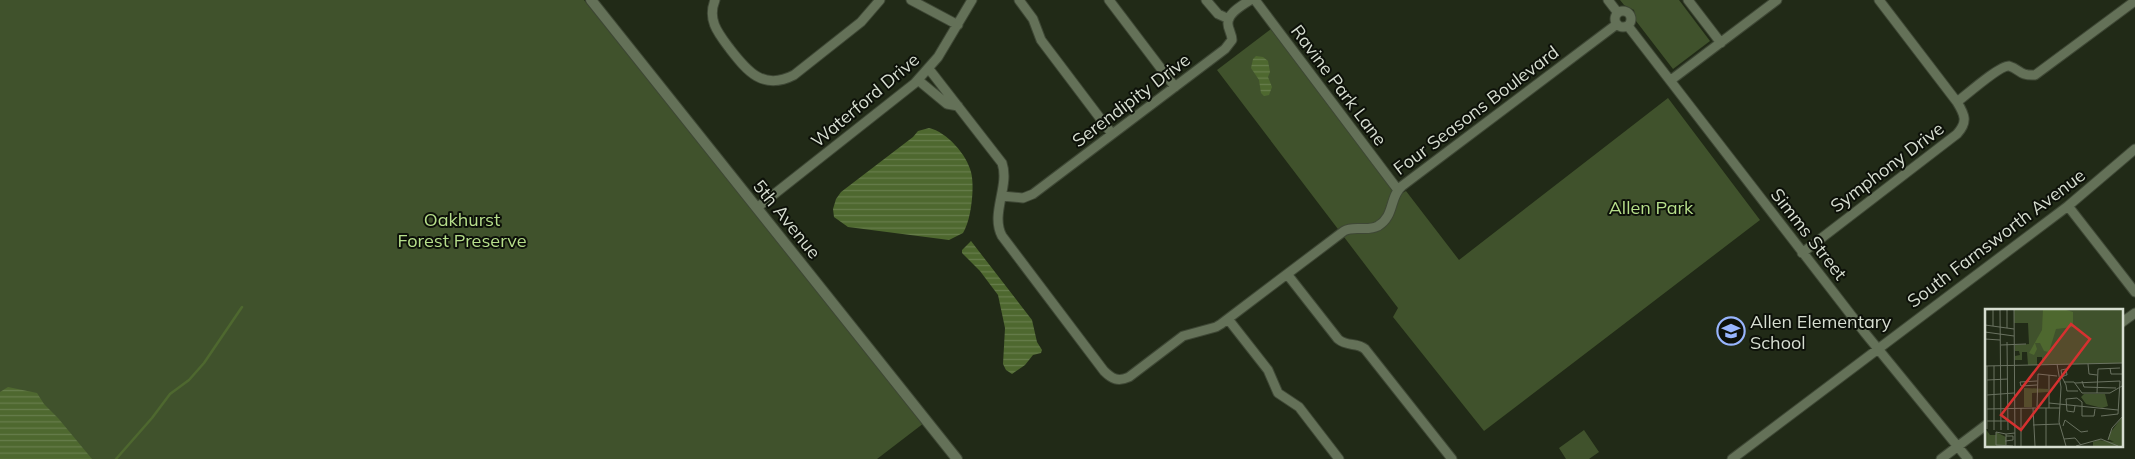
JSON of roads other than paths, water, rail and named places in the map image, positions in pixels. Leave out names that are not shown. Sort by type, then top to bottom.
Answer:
[{"type":"street","name":"5th Avenue","points":[[591,0],[758,207],[957,459]]},
{"type":"street","points":[[715,0],[712,14],[717,32],[751,74],[772,80],[781,80],[794,74],[861,22],[880,0]]},
{"type":"street","points":[[911,0],[958,25]]},
{"type":"street","name":"Waterford Drive","points":[[758,207],[918,80],[929,69],[972,0]]},
{"type":"street","points":[[1019,0],[1033,19],[1041,40],[1112,134]]},
{"type":"street","points":[[1109,0],[1175,87]]},
{"type":"street","points":[[1206,0],[1218,14],[1229,19],[1235,11],[1250,0]]},
{"type":"street","name":"Ravine Park Lane","points":[[1255,0],[1398,190]]},
{"type":"street","name":"Simms Street","points":[[1608,0],[1618,13],[1624,12],[1629,14],[1631,19],[1628,26],[1672,80],[1877,349],[1968,459]]},
{"type":"street","points":[[1688,0],[1721,43]]},
{"type":"street","points":[[1672,80],[1776,0]]},
{"type":"street","points":[[1879,0],[1957,102],[2006,66],[2011,66],[2023,74],[2035,75],[2135,1]]},
{"type":"street","points":[[1618,13],[1616,18],[1617,24],[1622,27],[1628,26]]},
{"type":"street","name":"Serendipity Drive","points":[[1002,196],[1028,197],[1175,87],[1230,44],[1232,35],[1228,24],[1229,19]]},
{"type":"street","name":"Four Seasons Boulevard","points":[[929,69],[1002,163],[1005,173],[998,226],[1002,236],[1104,371],[1112,378],[1118,380],[1129,377],[1183,336],[1216,327],[1349,228],[1365,229],[1377,226],[1391,213],[1395,193],[1398,190],[1617,24]]},
{"type":"street","name":"Four Seasons Boulevard","points":[[918,80],[937,98],[947,104],[958,106]]},
{"type":"street","name":"Symphony Drive","points":[[1802,253],[1957,134],[1966,120],[1957,102]]},
{"type":"street","name":"South Farnsworth Avenue","points":[[1732,459],[2068,206],[2135,149]]},
{"type":"street","points":[[2068,206],[2135,292]]},
{"type":"street","points":[[1287,274],[1338,339],[1346,345],[1357,344],[1366,348],[1452,459]]},
{"type":"street","points":[[2122,322],[2135,313]]},
{"type":"street","points":[[1228,319],[1268,370],[1278,393],[1299,407],[1339,459]]},
{"type":"street","points":[[1941,459],[1985,426]]},
{"type":"waterway","points":[[116,459],[170,394],[189,380],[204,363],[242,307]]},
{"type":"place","name":"Allen Elementary School","points":[[1731,331]]},
{"type":"park label","name":"Allen Park","points":[[1651,207]]},
{"type":"park label","name":"Oakhurst Forest Preserve","points":[[462,229]]}]
